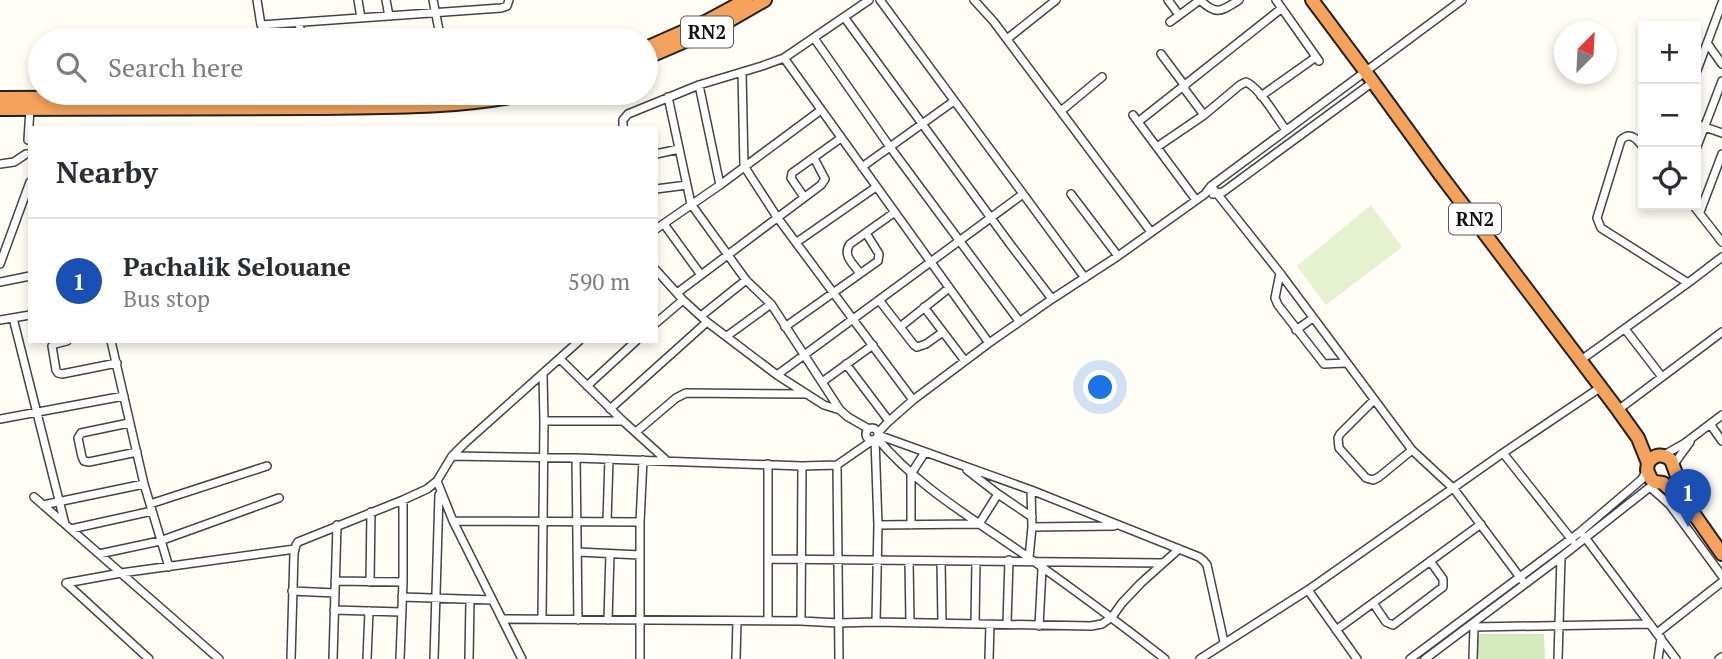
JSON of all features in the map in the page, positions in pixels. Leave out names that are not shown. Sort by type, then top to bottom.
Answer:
[{"type":"highway","name":"RN2","points":[[658,43],[746,0]]},
{"type":"highway","name":"RN2","points":[[658,53],[718,27],[765,0]]},
{"type":"highway","name":"RN2","points":[[1311,0],[1638,438],[1654,461],[1651,479],[1689,507]]},
{"type":"highway","points":[[0,98],[28,98]]},
{"type":"highway","points":[[0,108],[126,105]]},
{"type":"highway","points":[[333,105],[423,105]]},
{"type":"highway","name":"RN2","points":[[1654,461],[1668,457],[1689,507],[1720,548]]},
{"type":"highway","points":[[1657,484],[1671,479],[1674,468]]},
{"type":"street","points":[[257,0],[261,24],[501,8],[507,6],[509,0]]},
{"type":"street","points":[[358,0],[361,18]]},
{"type":"street","points":[[386,0],[389,16]]},
{"type":"street","points":[[433,0],[439,28]]},
{"type":"street","points":[[658,101],[784,58],[869,0]]},
{"type":"street","points":[[880,0],[1085,278]]},
{"type":"street","points":[[974,0],[1007,39],[1151,232]]},
{"type":"street","points":[[1007,39],[1056,0]]},
{"type":"street","points":[[1168,0],[1179,15]]},
{"type":"street","points":[[1170,22],[1200,0],[1215,11],[1239,0]]},
{"type":"street","points":[[1261,96],[1318,59],[1276,0]]},
{"type":"street","points":[[1205,194],[1223,192],[1261,165],[1462,0]]},
{"type":"street","points":[[1701,59],[1722,3]]},
{"type":"street","points":[[1196,200],[1136,119],[1184,87],[1282,8]]},
{"type":"street","points":[[844,17],[1052,299]]},
{"type":"street","points":[[299,23],[300,28]]},
{"type":"street","points":[[814,38],[890,147],[1019,321]]},
{"type":"street","points":[[1707,43],[1722,64]]},
{"type":"street","points":[[1161,54],[1204,115]]},
{"type":"street","points":[[784,58],[989,343]]},
{"type":"street","points":[[741,72],[744,166],[778,217],[913,400]]},
{"type":"street","points":[[452,456],[837,465],[859,451],[913,400],[1019,321],[1118,256],[1205,194],[1211,186],[1286,130],[1369,76]]},
{"type":"street","points":[[1061,111],[1102,77]]},
{"type":"street","points":[[1697,147],[1722,81]]},
{"type":"street","points":[[1157,147],[1204,115],[1243,83],[1251,84],[1286,130]]},
{"type":"street","points":[[699,85],[720,185]]},
{"type":"street","points":[[668,97],[691,204],[746,280],[771,304],[840,410]]},
{"type":"street","points":[[862,167],[954,101]]},
{"type":"street","points":[[623,126],[623,120],[628,114],[649,105]]},
{"type":"street","points":[[29,126],[30,109]]},
{"type":"street","points":[[658,228],[821,110]]},
{"type":"street","points":[[1701,126],[1722,133]]},
{"type":"street","points":[[1638,141],[1630,135],[1621,140],[1598,222],[1601,228],[1688,283]]},
{"type":"street","points":[[804,197],[791,176],[793,171],[841,138]]},
{"type":"street","points":[[0,164],[14,163],[28,155],[22,146],[28,140]]},
{"type":"street","points":[[658,154],[680,149]]},
{"type":"street","points":[[1722,154],[1700,212],[1722,242]]},
{"type":"street","points":[[658,321],[701,275],[824,182],[814,158]]},
{"type":"street","points":[[658,189],[687,185]]},
{"type":"street","points":[[1211,186],[1280,273],[1412,450],[1454,489],[1521,580]]},
{"type":"street","points":[[0,264],[28,187]]},
{"type":"street","points":[[797,242],[876,187]]},
{"type":"street","points":[[777,375],[1023,194]]},
{"type":"street","points":[[1071,194],[1118,256]]},
{"type":"street","points":[[860,273],[846,253],[850,244],[895,212]]},
{"type":"street","points":[[664,224],[701,275]]},
{"type":"street","points":[[785,327],[878,261],[878,252],[866,233]]},
{"type":"street","points":[[1581,360],[1722,257]]},
{"type":"street","points":[[658,273],[704,319],[777,375],[806,394],[840,410],[873,435],[911,474],[1112,617],[1165,659]]},
{"type":"street","points":[[1280,273],[1275,301],[1324,364],[1345,363]]},
{"type":"street","points":[[0,282],[28,276]]},
{"type":"street","points":[[610,409],[746,280]]},
{"type":"street","points":[[900,327],[949,288]]},
{"type":"street","points":[[879,300],[917,347],[943,332]]},
{"type":"street","points":[[727,336],[771,304]]},
{"type":"street","points":[[924,307],[965,361]]},
{"type":"street","points":[[0,320],[28,315]]},
{"type":"street","points":[[13,318],[68,527]]},
{"type":"street","points":[[1296,330],[1313,318]]},
{"type":"street","points":[[1625,329],[1662,377]]},
{"type":"street","points":[[1618,410],[1722,332]]},
{"type":"street","points":[[59,343],[52,346],[58,373],[117,363]]},
{"type":"street","points":[[112,343],[144,484],[169,567]]},
{"type":"street","points":[[291,659],[296,545],[302,539],[427,489],[437,481],[452,456],[465,443],[577,343]]},
{"type":"street","points":[[587,386],[634,343]]},
{"type":"street","points":[[822,382],[873,345]]},
{"type":"street","points":[[560,359],[667,461]]},
{"type":"street","points":[[846,365],[888,421]]},
{"type":"street","points":[[542,619],[543,375]]},
{"type":"street","points":[[1200,659],[1308,590],[1601,387]]},
{"type":"street","points":[[636,432],[676,397],[686,393],[806,394]]},
{"type":"street","points":[[0,419],[124,396]]},
{"type":"street","points":[[1374,400],[1340,434],[1339,448],[1366,478],[1373,480],[1412,450]]},
{"type":"street","points":[[1583,535],[1634,486],[1654,461],[1685,443],[1722,415]]},
{"type":"street","points":[[544,421],[623,421]]},
{"type":"street","points":[[129,423],[81,433],[78,438],[82,457],[89,462],[137,452]]},
{"type":"street","points":[[1710,424],[1722,441]]},
{"type":"street","points":[[1674,468],[1697,434]]},
{"type":"street","points":[[873,435],[1031,490],[1199,557],[1207,565],[1224,642]]},
{"type":"street","points":[[873,435],[878,524],[876,622]]},
{"type":"street","points":[[911,525],[911,474],[925,452]]},
{"type":"street","points":[[1503,453],[1573,542]]},
{"type":"street","points":[[576,458],[578,620]]},
{"type":"street","points":[[607,522],[609,459]]},
{"type":"street","points":[[640,659],[643,460]]},
{"type":"street","points":[[768,464],[768,621]]},
{"type":"street","points":[[837,465],[839,659]]},
{"type":"street","points":[[961,465],[1032,517]]},
{"type":"street","points":[[68,527],[151,508],[267,466]]},
{"type":"street","points":[[801,621],[802,466]]},
{"type":"street","points":[[437,481],[453,521],[522,659]]},
{"type":"street","points":[[43,505],[144,484]]},
{"type":"street","points":[[1410,659],[1465,617],[1657,484],[1722,576]]},
{"type":"street","points":[[1031,490],[1032,560]]},
{"type":"street","points":[[434,659],[440,491]]},
{"type":"street","points":[[979,524],[998,494]]},
{"type":"street","points":[[34,497],[219,659]]},
{"type":"street","points":[[99,554],[160,541],[279,498]]},
{"type":"street","points":[[400,659],[403,500]]},
{"type":"street","points":[[370,582],[371,512]]},
{"type":"street","points":[[453,521],[640,522]]},
{"type":"street","points":[[878,524],[979,524]]},
{"type":"street","points":[[1336,630],[1480,524]]},
{"type":"street","points":[[333,659],[337,526]]},
{"type":"street","points":[[1032,527],[1119,526]]},
{"type":"street","points":[[1583,535],[1676,659]]},
{"type":"street","points":[[1425,659],[1473,626],[1521,580],[1561,557],[1573,542]]},
{"type":"street","points":[[149,659],[66,583],[295,549]]},
{"type":"street","points":[[502,619],[1091,626],[1102,624],[1112,617],[1131,593],[1180,549]]},
{"type":"street","points":[[578,552],[640,555]]},
{"type":"street","points":[[608,620],[610,554]]},
{"type":"street","points":[[1558,659],[1561,557]]},
{"type":"street","points":[[768,559],[1163,563]]},
{"type":"street","points":[[1007,624],[1009,560]]},
{"type":"street","points":[[909,561],[910,622]]},
{"type":"street","points":[[941,561],[942,623]]},
{"type":"street","points":[[975,624],[976,561]]},
{"type":"street","points":[[1373,603],[1389,624],[1393,625],[1403,618],[1443,587],[1443,579],[1430,561]]},
{"type":"street","points":[[1039,626],[1042,569]]},
{"type":"street","points":[[335,582],[403,582]]},
{"type":"street","points":[[1658,659],[1659,636],[1722,582]]},
{"type":"street","points":[[1308,590],[1357,659]]},
{"type":"street","points":[[292,591],[335,593]]},
{"type":"street","points":[[402,597],[492,600]]},
{"type":"street","points":[[469,659],[470,600]]},
{"type":"street","points":[[334,610],[401,612]]},
{"type":"street","points":[[367,659],[369,611]]},
{"type":"street","points":[[1465,617],[1473,626],[1473,659]]},
{"type":"street","points":[[736,659],[737,621]]},
{"type":"street","points":[[1473,626],[1650,624]]},
{"type":"street","points":[[989,659],[990,625]]},
{"type":"green space","points":[[1371,205],[1402,247],[1326,305],[1297,266]]},
{"type":"green space","points":[[1476,634],[1544,634],[1545,659],[1476,659]]},
{"type":"place","name":"Pachalik Selouane","points":[[1688,527]]}]
